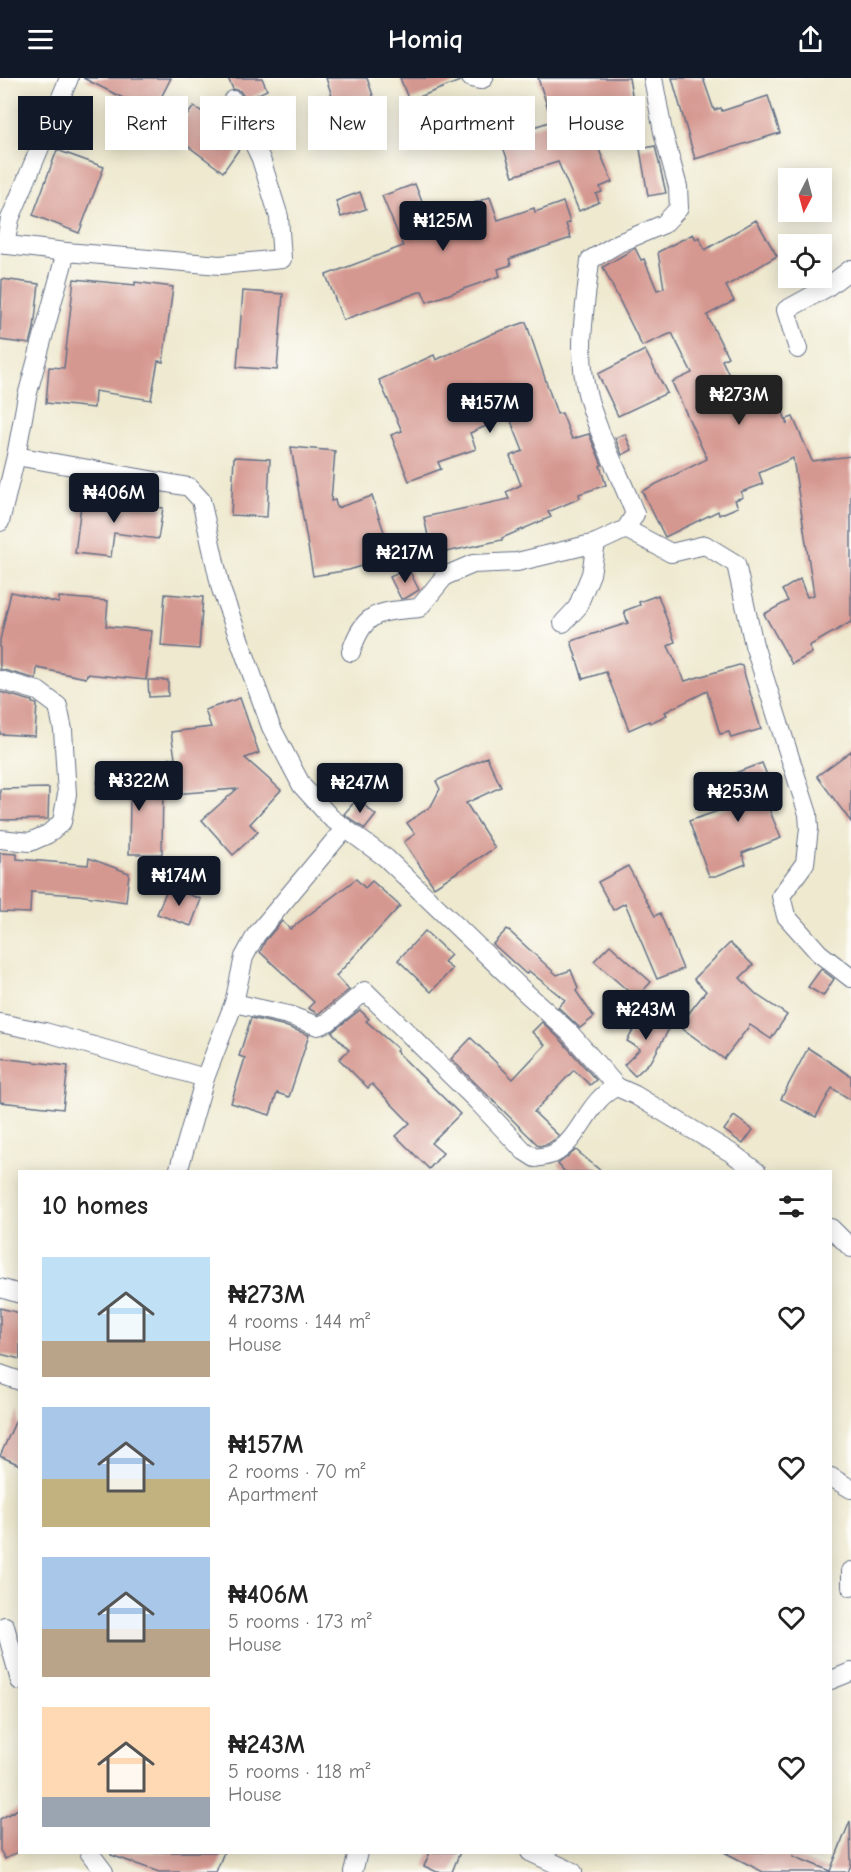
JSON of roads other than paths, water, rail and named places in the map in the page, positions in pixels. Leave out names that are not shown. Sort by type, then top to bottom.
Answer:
[{"type":"street","points":[[69,78],[10,219],[3,244],[66,252],[220,265],[282,259],[279,217],[257,150]]},
{"type":"street","points":[[471,78],[480,80],[484,78]]},
{"type":"street","points":[[351,652],[358,631],[372,616],[419,608],[445,576],[473,564],[516,562],[596,543],[626,529],[635,514],[587,393],[581,352],[590,260],[619,243],[664,224],[679,208],[678,187],[663,132],[652,78]]},
{"type":"street","points":[[0,522],[16,456],[27,396],[66,252]]},
{"type":"street","points":[[798,349],[786,310],[826,288],[851,269]]},
{"type":"street","points":[[16,456],[189,487],[201,501],[221,589],[271,727],[302,786],[331,818],[386,858],[569,1032],[617,1087],[635,1095],[733,1154],[754,1170]]},
{"type":"street","points":[[626,529],[671,553],[705,545],[736,564],[754,645],[808,814],[809,828],[805,863],[781,897],[786,916],[819,953],[851,978]]},
{"type":"street","points":[[563,623],[577,608],[591,574],[596,543]]},
{"type":"street","points":[[0,680],[38,691],[58,706],[63,730],[67,794],[62,822],[48,834],[30,842],[0,839]]},
{"type":"street","points":[[179,1170],[206,1078],[234,1003],[244,957],[256,935],[345,828]]},
{"type":"street","points":[[234,1003],[288,1015],[318,1026],[328,1022],[365,991],[477,1101],[524,1151],[530,1165],[562,1148],[606,1091],[617,1087]]},
{"type":"street","points":[[0,1023],[45,1032],[206,1078]]},
{"type":"street","points":[[832,1229],[851,1248]]},
{"type":"street","points":[[0,1288],[18,1293]]},
{"type":"street","points":[[0,1374],[18,1380]]},
{"type":"street","points":[[832,1478],[851,1489]]},
{"type":"street","points":[[851,1571],[851,1587]]},
{"type":"street","points":[[8,1628],[18,1672]]},
{"type":"street","points":[[832,1680],[851,1672]]},
{"type":"street","points":[[90,1854],[104,1872]]},
{"type":"street","points":[[353,1872],[358,1854]]},
{"type":"street","points":[[534,1854],[573,1872]]}]
